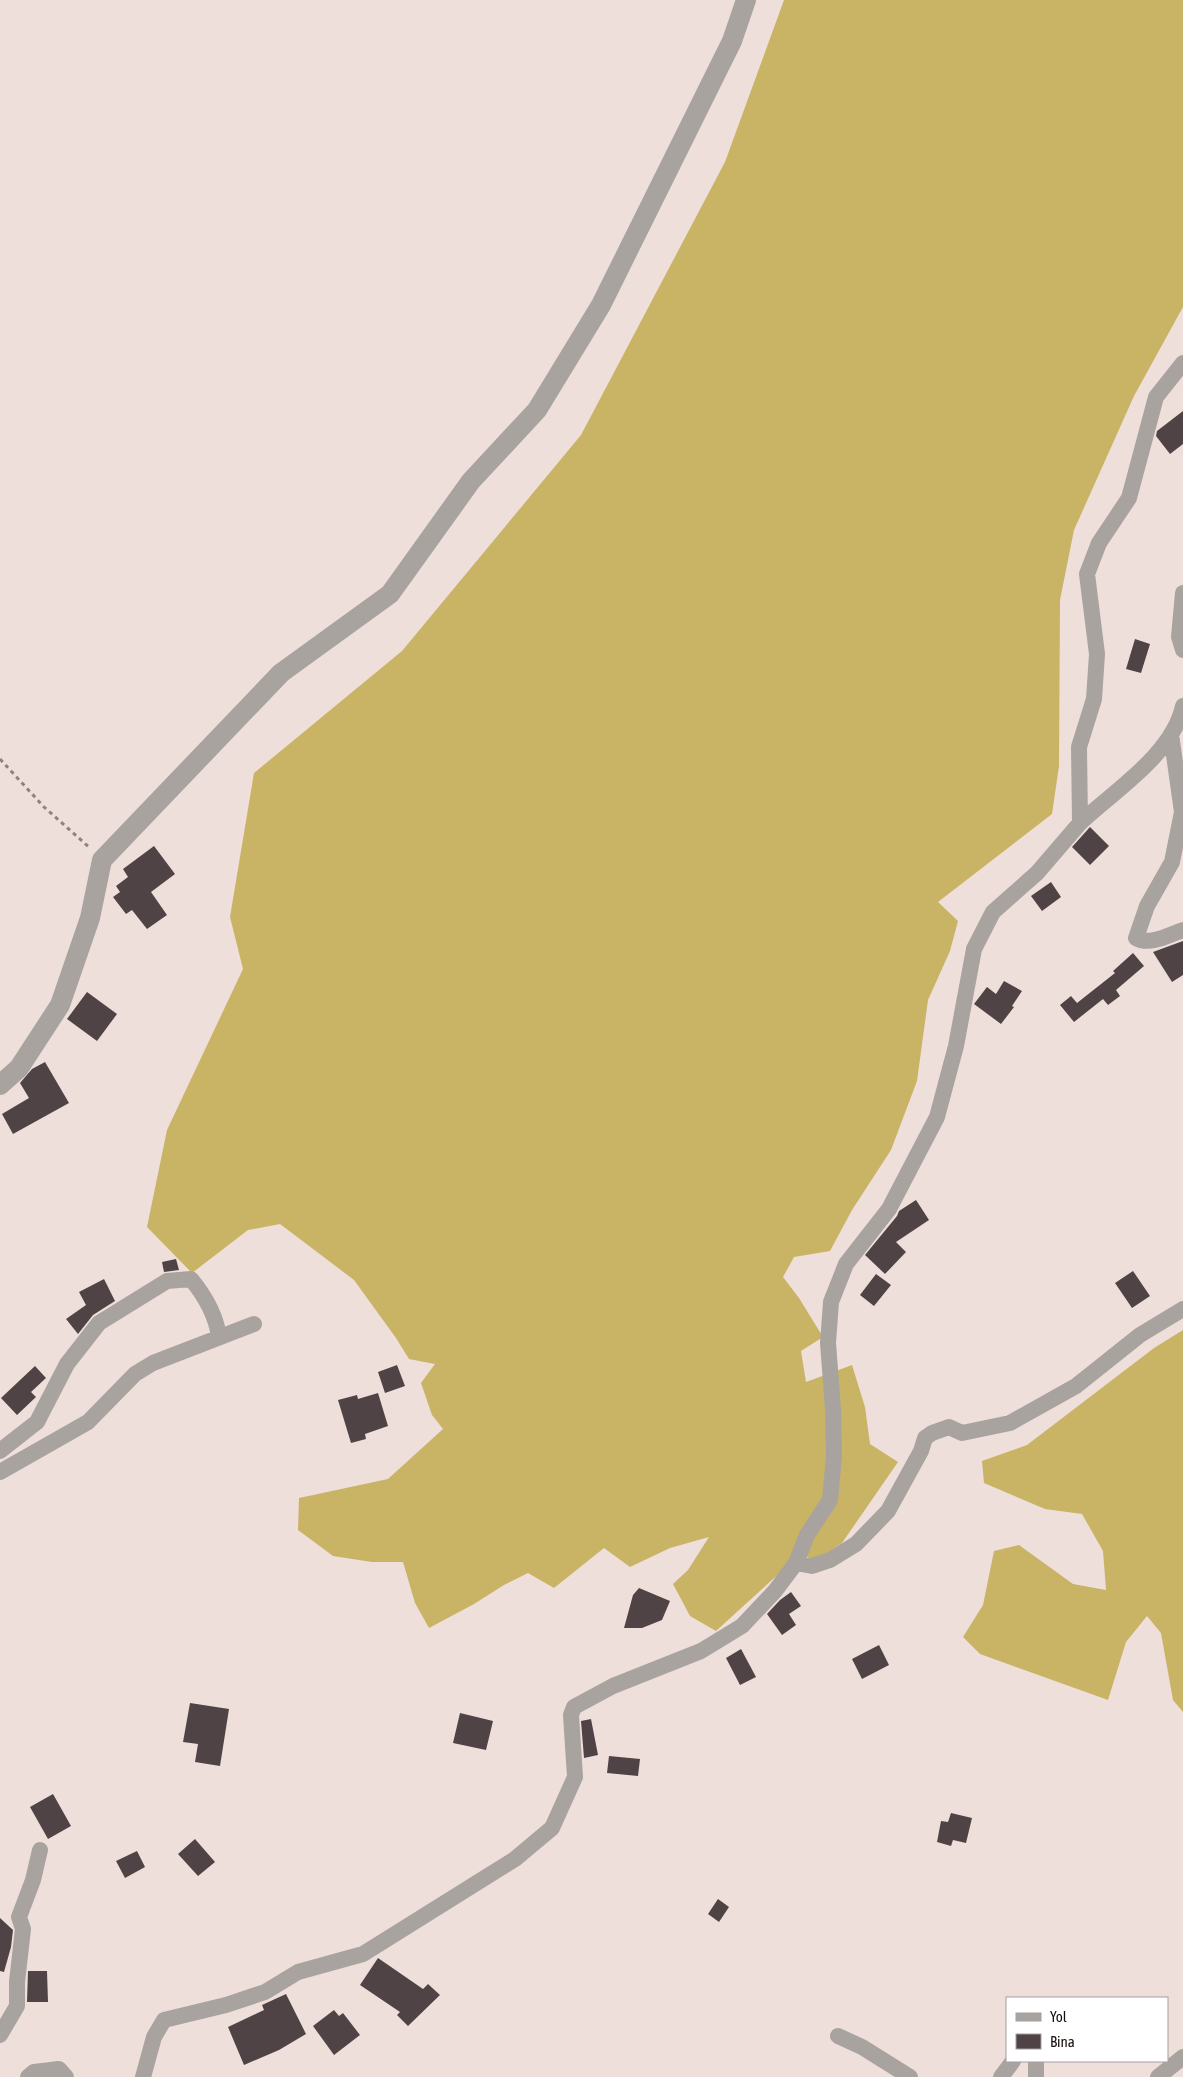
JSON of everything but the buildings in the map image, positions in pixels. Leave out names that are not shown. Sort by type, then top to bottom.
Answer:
[{"type":"street","points":[[0,1085],[19,1068],[60,1005],[90,918],[102,860],[281,673],[390,594],[472,481],[537,410],[601,305],[732,41],[746,0]]},
{"type":"street","points":[[1080,823],[1079,747],[1094,699],[1096,654],[1087,574],[1098,542],[1129,498],[1156,397],[1183,363]]},
{"type":"street","points":[[1183,593],[1179,637],[1183,650]]},
{"type":"street","points":[[143,2077],[154,2037],[164,2020],[265,1992],[298,1972],[363,1954],[515,1859],[552,1828],[576,1777],[571,1715],[574,1708],[613,1686],[700,1650],[742,1626],[775,1590],[796,1563],[807,1535],[830,1500],[834,1456],[828,1343],[831,1302],[846,1264],[890,1209],[937,1117],[956,1046],[974,949],[993,912],[1037,873],[1080,823],[1152,761],[1180,721],[1183,706]]},
{"type":"street","points":[[1171,734],[1182,812],[1172,862],[1147,906],[1136,938],[1142,942],[1148,942],[1183,930]]},
{"type":"street","points":[[0,1451],[37,1422],[66,1364],[99,1323],[167,1281],[191,1279],[201,1291],[217,1322],[219,1337]]},
{"type":"street","points":[[796,1563],[812,1566],[830,1560],[856,1544],[888,1511],[921,1451],[925,1438],[932,1433],[949,1426],[962,1433],[1010,1423],[1076,1386],[1140,1335],[1183,1309]]},
{"type":"street","points":[[0,1472],[88,1422],[134,1374],[153,1363],[254,1324]]},
{"type":"street","points":[[0,2035],[17,2006],[17,1982],[23,1929],[20,1917],[33,1880],[40,1850]]},
{"type":"street","points":[[838,2036],[862,2047],[910,2077]]},
{"type":"street","points":[[1158,2077],[1183,2057]]},
{"type":"street","points":[[1001,2077],[1012,2062]]},
{"type":"street","points":[[1036,2062],[1036,2077]]},
{"type":"street","points":[[28,2077],[34,2072],[60,2069],[66,2077]]},
{"type":"path","points":[[0,759],[44,807],[102,860]]},
{"type":"shaded area","points":[[784,0],[1183,0],[1183,307],[1134,396],[1074,530],[1060,600],[1059,766],[1052,814],[938,902],[958,921],[950,951],[928,1000],[917,1081],[891,1150],[852,1210],[830,1251],[794,1257],[783,1277],[799,1298],[823,1337],[801,1351],[806,1382],[852,1365],[865,1407],[870,1444],[898,1462],[842,1543],[815,1561],[795,1551],[783,1570],[716,1631],[690,1616],[673,1584],[688,1570],[709,1537],[670,1548],[630,1567],[604,1548],[554,1588],[528,1573],[429,1628],[415,1603],[403,1562],[372,1562],[333,1556],[298,1530],[299,1498],[388,1479],[443,1429],[432,1415],[421,1383],[435,1364],[409,1359],[354,1280],[280,1224],[248,1230],[192,1273],[147,1227],[167,1130],[243,969],[230,917],[254,773],[402,651],[581,435],[725,162]]},
{"type":"shaded area","points":[[1183,1330],[1183,1712],[1173,1700],[1161,1633],[1147,1616],[1126,1642],[1108,1700],[980,1654],[963,1637],[983,1605],[994,1551],[1019,1545],[1073,1584],[1106,1590],[1103,1551],[1082,1514],[1045,1509],[984,1483],[982,1461],[1027,1445],[1154,1348]]}]
